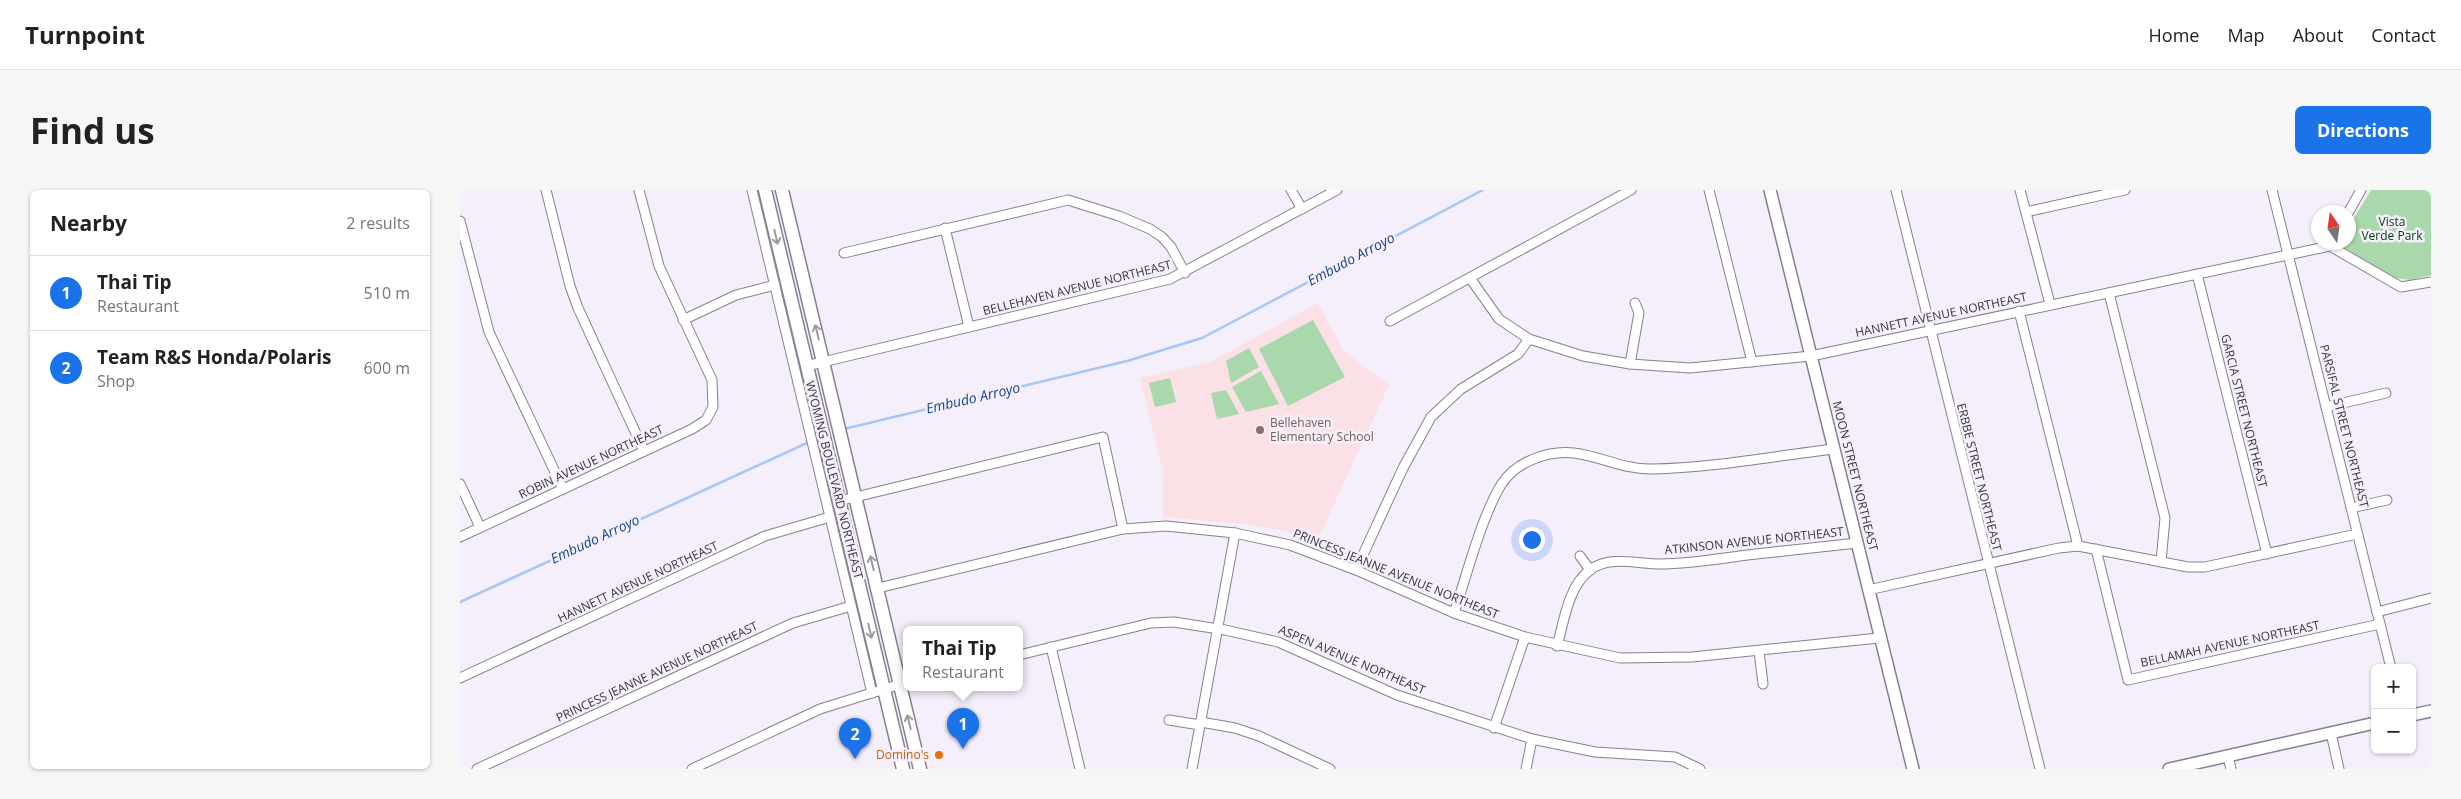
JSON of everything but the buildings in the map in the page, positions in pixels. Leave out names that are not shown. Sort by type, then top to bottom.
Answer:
[{"type":"main road","name":"WYOMING BOULEVARD NORTHEAST","points":[[765,190],[806,366],[813,420],[820,450],[839,501],[878,690],[903,769]]},
{"type":"main road","name":"WYOMING BOULEVARD NORTHEAST","points":[[782,190],[878,588],[903,683]]},
{"type":"main road","name":"WYOMING BOULEVARD NORTHEAST","points":[[905,691],[920,769]]},
{"type":"street","points":[[546,190],[570,286],[578,308],[644,451]]},
{"type":"street","points":[[639,190],[659,266],[683,320],[736,295],[775,285]]},
{"type":"street","points":[[752,190],[775,285],[813,420]]},
{"type":"street","points":[[1292,190],[1302,209]]},
{"type":"street","name":"BELLEHAVEN AVENUE NORTHEAST","points":[[806,366],[1156,283],[1185,273],[1337,190]]},
{"type":"street","points":[[1390,321],[1632,190]]},
{"type":"street","points":[[1709,190],[1752,362]]},
{"type":"street","name":"MOON STREET NORTHEAST","points":[[1770,190],[1857,542],[1878,638],[1913,769]]},
{"type":"street","name":"ERBBE STREET NORTHEAST","points":[[1896,190],[1929,329],[2040,769]]},
{"type":"street","points":[[2020,190],[2050,304]]},
{"type":"street","points":[[2026,212],[2125,190]]},
{"type":"street","name":"PARSIFAL STREET NORTHEAST","points":[[2272,190],[2390,664]]},
{"type":"street","points":[[2353,205],[2362,190]]},
{"type":"street","points":[[844,253],[1068,200],[1119,216],[1150,229],[1162,237],[1171,247],[1185,273]]},
{"type":"street","points":[[460,220],[489,332],[563,489]]},
{"type":"street","points":[[945,228],[969,327]]},
{"type":"street","name":"HANNETT AVENUE NORTHEAST","points":[[1470,278],[1499,319],[1529,339],[1583,356],[1630,364],[1690,368],[1811,356],[1929,329],[2108,293],[2311,249]]},
{"type":"street","name":"HANNETT AVENUE NORTHEAST","points":[[2341,250],[2401,288],[2431,282]]},
{"type":"street","name":"GARCIA STREET NORTHEAST","points":[[2197,274],[2267,554]]},
{"type":"street","points":[[2108,293],[2165,518],[2161,562]]},
{"type":"street","points":[[1630,364],[1639,313],[1635,303]]},
{"type":"street","points":[[2019,311],[2078,546]]},
{"type":"street","name":"ROBIN AVENUE NORTHEAST","points":[[460,537],[692,430],[706,420],[713,407],[712,380],[683,320]]},
{"type":"street","points":[[1356,570],[1403,468],[1431,417],[1461,389],[1518,354],[1529,339]]},
{"type":"street","points":[[2326,407],[2386,392]]},
{"type":"street","points":[[839,501],[1103,437],[1123,529]]},
{"type":"street","points":[[1454,613],[1492,504],[1502,483],[1522,464],[1549,454],[1574,453],[1612,464],[1650,469],[1834,449]]},
{"type":"street","points":[[820,450],[830,517],[851,606],[878,690]]},
{"type":"street","points":[[460,484],[480,527]]},
{"type":"street","points":[[2351,508],[2387,500]]},
{"type":"street","name":"HANNETT AVENUE NORTHEAST","points":[[460,678],[765,536],[830,517]]},
{"type":"street","name":"PRINCESS JEANNE AVENUE NORTHEAST","points":[[878,588],[1123,529],[1166,526],[1235,534],[1290,545],[1356,570],[1454,613],[1524,637],[1557,646],[1620,658],[1692,657],[1878,638]]},
{"type":"street","points":[[1192,769],[1235,534]]},
{"type":"street","points":[[1868,590],[2078,546],[2161,562],[2205,567],[2357,534]]},
{"type":"street","name":"ATKINSON AVENUE NORTHEAST","points":[[1590,570],[1607,563],[1623,561],[1660,564],[1703,561],[1857,542]]},
{"type":"street","name":"BELLAMAH AVENUE NORTHEAST","points":[[2096,550],[2128,680],[2380,624]]},
{"type":"street","points":[[1557,646],[1578,582],[1590,570],[1580,556]]},
{"type":"street","points":[[2377,612],[2431,598]]},
{"type":"street","name":"PRINCESS JEANNE AVENUE NORTHEAST","points":[[477,769],[793,623],[851,606]]},
{"type":"street","name":"ASPEN AVENUE NORTHEAST","points":[[1023,653],[1151,623],[1174,622],[1218,628],[1278,642],[1376,687],[1494,728],[1532,739],[1595,752],[1675,757],[1700,769]]},
{"type":"street","points":[[1494,728],[1524,637]]},
{"type":"street","points":[[1051,647],[1080,769]]},
{"type":"street","points":[[1759,651],[1763,684]]},
{"type":"street","points":[[692,769],[820,709],[903,683]]},
{"type":"street","points":[[2416,714],[2431,711]]},
{"type":"street","points":[[1169,720],[1234,728],[1259,736],[1308,765],[1330,769]]},
{"type":"street","points":[[2169,769],[2371,725]]},
{"type":"street","points":[[2330,733],[2339,769]]},
{"type":"street","points":[[1526,769],[1532,739]]},
{"type":"street","points":[[2228,756],[2231,769]]},
{"type":"shaded area","name":"Bellehaven Elementary School","points":[[1318,303],[1343,350],[1389,385],[1319,537],[1244,524],[1163,517],[1163,474],[1140,378],[1210,362]]},
{"type":"green space","name":"Vista Verde Park","points":[[2371,190],[2431,190],[2431,275],[2410,280],[2395,278],[2348,250],[2356,250],[2356,215]]},
{"type":"green space","points":[[1313,320],[1345,377],[1288,406],[1259,349]]},
{"type":"green space","points":[[1249,348],[1259,367],[1231,383],[1226,361]]},
{"type":"green space","points":[[1261,371],[1279,404],[1246,412],[1232,387]]},
{"type":"green space","points":[[1170,378],[1176,402],[1155,407],[1149,383]]},
{"type":"green space","points":[[1226,390],[1239,414],[1217,419],[1211,393]]},
{"type":"waterway","name":"Embudo Arroyo","points":[[844,429],[1127,361],[1202,338],[1483,190]]},
{"type":"waterway","name":"Embudo Arroyo","points":[[460,602],[820,437]]},
{"type":"place","name":"Bellehaven Elementary School","points":[[1260,430]]},
{"type":"place","name":"Thai Tip","points":[[963,749]]},
{"type":"place","name":"Domino's","points":[[939,755]]},
{"type":"place","name":"Team R&S Honda/Polaris","points":[[855,759]]}]
